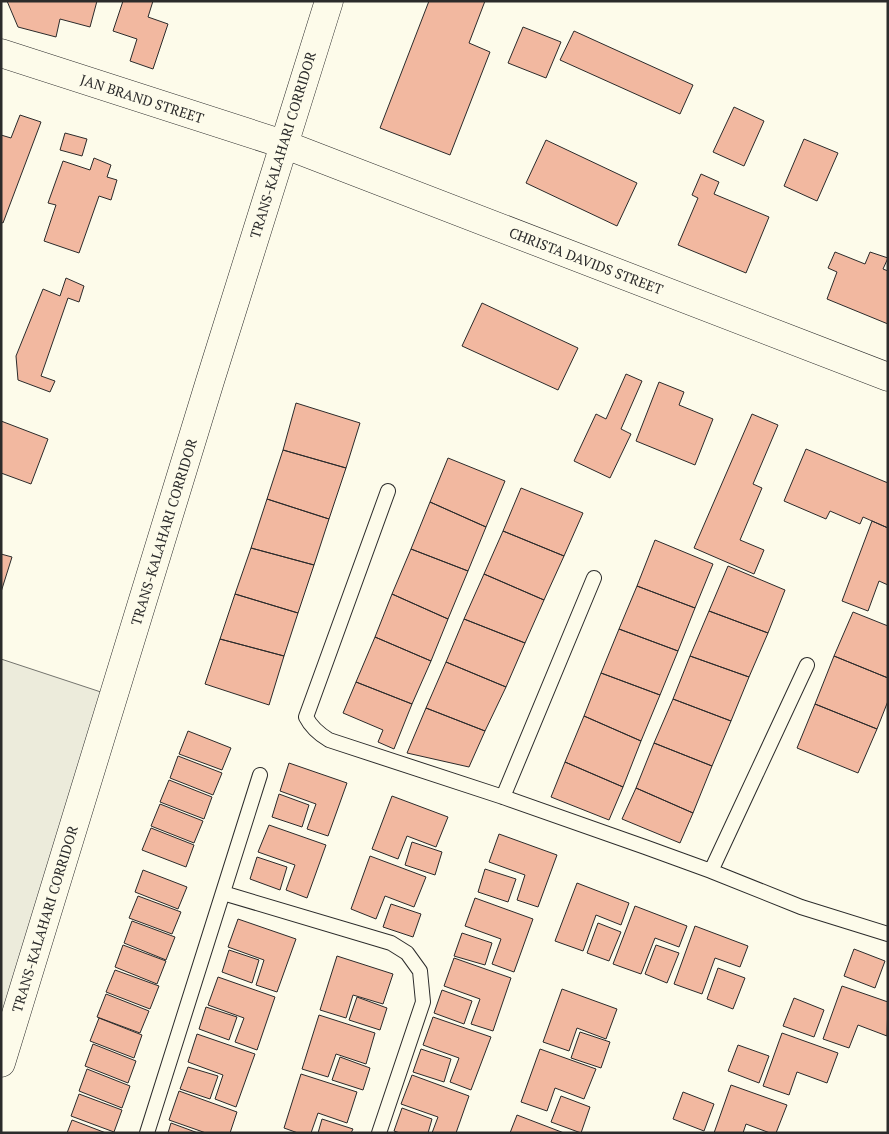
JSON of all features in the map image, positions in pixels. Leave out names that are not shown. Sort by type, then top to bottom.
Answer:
[{"type":"main road","name":"TRANS-KALAHARI CORRIDOR","points":[[1,1063],[283,144],[329,1]]},
{"type":"main road","name":"JAN BRAND STREET","points":[[1,53],[283,144]]},
{"type":"main road","name":"CHRISTA DAVIDS STREET","points":[[283,144],[888,377]]},
{"type":"lane","points":[[388,491],[306,717],[316,731],[329,740],[503,797],[711,871],[801,907],[888,934]]},
{"type":"lane","points":[[503,797],[594,578]]},
{"type":"lane","points":[[711,871],[807,665]]},
{"type":"lane","points":[[147,1133],[260,775]]},
{"type":"lane","points":[[223,893],[391,943],[407,953],[420,971],[423,1002],[379,1133]]},
{"type":"shaded area","points":[[1,659],[113,696],[1,1038]]},
{"type":"building","points":[[7,1],[97,1],[90,27],[60,19],[56,37],[18,27]]},
{"type":"building","points":[[123,1],[153,1],[148,17],[168,24],[153,69],[130,61],[137,39],[113,31]]},
{"type":"building","points":[[429,1],[485,1],[469,43],[490,52],[450,155],[380,128]]},
{"type":"building","points":[[523,27],[561,42],[546,78],[508,63]]},
{"type":"building","points":[[574,31],[693,85],[680,114],[560,60]]},
{"type":"building","points":[[734,107],[764,121],[744,166],[713,152]]},
{"type":"building","points":[[20,115],[41,122],[3,223],[1,222],[1,135],[11,138]]},
{"type":"building","points":[[65,133],[87,139],[82,156],[60,150]]},
{"type":"building","points":[[804,139],[838,153],[817,201],[784,186]]},
{"type":"building","points":[[546,140],[637,183],[617,226],[526,183]]},
{"type":"building","points":[[94,158],[111,165],[107,177],[117,180],[111,200],[99,196],[79,253],[44,241],[56,205],[48,203],[63,161],[90,170]]},
{"type":"building","points":[[701,174],[719,182],[714,194],[769,217],[746,273],[678,245],[698,198],[692,195]]},
{"type":"building","points":[[835,252],[865,264],[870,252],[888,258],[883,269],[888,271],[888,324],[827,299],[837,272],[828,268]]},
{"type":"building","points":[[66,278],[84,286],[79,302],[68,298],[41,376],[55,381],[50,392],[18,380],[16,356],[43,289],[60,296]]},
{"type":"building","points":[[482,303],[578,348],[558,390],[462,346]]},
{"type":"building","points":[[626,374],[642,381],[621,429],[631,434],[610,478],[574,461],[596,414],[606,419]]},
{"type":"building","points":[[659,382],[684,392],[679,405],[713,419],[695,465],[636,441]]},
{"type":"building","points":[[296,403],[360,423],[346,468],[283,450]]},
{"type":"building","points":[[752,414],[778,425],[753,484],[762,488],[740,540],[764,550],[754,574],[694,548]]},
{"type":"building","points":[[1,421],[48,439],[31,484],[1,473]]},
{"type":"building","points":[[806,449],[888,483],[888,528],[863,517],[860,524],[830,511],[826,519],[784,501]]},
{"type":"building","points":[[283,450],[346,468],[329,519],[267,499]]},
{"type":"building","points":[[448,458],[505,481],[486,527],[430,502]]},
{"type":"building","points":[[521,488],[583,513],[564,556],[503,531]]},
{"type":"building","points":[[267,499],[329,519],[314,565],[251,548]]},
{"type":"building","points":[[430,502],[486,527],[468,571],[411,549]]},
{"type":"building","points":[[872,521],[888,528],[888,585],[879,581],[868,611],[842,601]]},
{"type":"building","points":[[503,531],[564,556],[544,600],[484,574]]},
{"type":"building","points":[[655,540],[713,564],[695,608],[637,586]]},
{"type":"building","points":[[251,548],[314,565],[298,613],[235,594]]},
{"type":"building","points":[[411,549],[468,571],[448,619],[392,594]]},
{"type":"building","points":[[1,554],[12,557],[1,592]]},
{"type":"building","points":[[728,566],[785,590],[768,633],[709,611]]},
{"type":"building","points":[[484,574],[544,600],[525,643],[464,619]]},
{"type":"building","points":[[637,586],[695,608],[678,651],[619,629]]},
{"type":"building","points":[[235,594],[298,613],[284,656],[220,639]]},
{"type":"building","points":[[392,594],[448,619],[431,661],[375,637]]},
{"type":"building","points":[[709,611],[768,633],[749,677],[690,656]]},
{"type":"building","points":[[853,612],[888,626],[888,678],[834,656]]},
{"type":"building","points":[[464,619],[525,643],[506,687],[446,662]]},
{"type":"building","points":[[619,629],[678,651],[660,695],[601,673]]},
{"type":"building","points":[[375,637],[431,661],[412,704],[356,682]]},
{"type":"building","points":[[220,639],[284,656],[269,705],[205,684]]},
{"type":"building","points":[[690,656],[749,677],[731,721],[673,699]]},
{"type":"building","points":[[834,656],[888,678],[888,701],[877,729],[815,704]]},
{"type":"building","points":[[446,662],[506,687],[485,731],[426,708]]},
{"type":"building","points":[[601,673],[660,695],[641,741],[584,716]]},
{"type":"building","points":[[356,682],[412,704],[394,749],[378,742],[383,730],[343,713]]},
{"type":"building","points":[[673,699],[731,721],[712,766],[654,743]]},
{"type":"building","points":[[815,704],[877,729],[858,773],[797,748]]},
{"type":"building","points":[[426,708],[485,731],[469,767],[407,753]]},
{"type":"building","points":[[584,716],[641,741],[623,787],[565,762]]},
{"type":"building","points":[[188,731],[231,748],[222,770],[179,754]]},
{"type":"building","points":[[654,743],[712,766],[693,813],[636,788]]},
{"type":"building","points":[[178,756],[222,773],[213,795],[170,778]]},
{"type":"building","points":[[565,762],[623,787],[609,820],[551,797]]},
{"type":"building","points":[[289,763],[347,783],[328,836],[307,829],[316,804],[280,791]]},
{"type":"building","points":[[169,780],[212,797],[204,819],[160,802]]},
{"type":"building","points":[[636,788],[693,813],[680,843],[622,819]]},
{"type":"building","points":[[279,794],[309,805],[302,827],[272,817]]},
{"type":"building","points":[[392,796],[448,817],[436,847],[407,836],[398,859],[372,849]]},
{"type":"building","points":[[160,804],[203,821],[194,843],[151,826]]},
{"type":"building","points":[[269,825],[326,845],[307,898],[286,890],[295,865],[258,852]]},
{"type":"building","points":[[151,828],[194,845],[186,867],[142,850]]},
{"type":"building","points":[[499,834],[557,855],[538,907],[517,900],[525,875],[489,862]]},
{"type":"building","points":[[412,842],[442,852],[435,875],[405,865]]},
{"type":"building","points":[[370,856],[426,877],[414,907],[385,896],[376,919],[351,909]]},
{"type":"building","points":[[257,857],[287,867],[280,890],[250,879]]},
{"type":"building","points":[[485,869],[516,879],[508,902],[478,892]]},
{"type":"building","points":[[143,870],[187,887],[178,909],[135,892]]},
{"type":"building","points":[[577,883],[629,903],[621,925],[596,915],[583,951],[555,941]]},
{"type":"building","points":[[138,896],[181,912],[172,934],[129,918]]},
{"type":"building","points":[[475,898],[533,919],[514,972],[492,964],[501,939],[465,926]]},
{"type":"building","points":[[391,904],[421,914],[413,937],[383,927]]},
{"type":"building","points":[[635,906],[687,926],[679,947],[655,938],[641,974],[613,964]]},
{"type":"building","points":[[238,919],[296,939],[277,992],[256,985],[264,960],[228,947]]},
{"type":"building","points":[[132,921],[175,937],[166,960],[124,943]]},
{"type":"building","points":[[598,923],[621,932],[609,961],[587,953]]},
{"type":"building","points":[[695,926],[748,946],[740,967],[715,958],[702,994],[674,984]]},
{"type":"building","points":[[462,933],[492,943],[485,965],[454,956]]},
{"type":"building","points":[[123,945],[166,961],[157,984],[115,967]]},
{"type":"building","points":[[656,945],[679,953],[667,983],[645,974]]},
{"type":"building","points":[[854,949],[885,961],[875,988],[844,976]]},
{"type":"building","points":[[229,950],[259,960],[252,983],[222,972]]},
{"type":"building","points":[[337,956],[393,974],[383,1004],[353,995],[346,1018],[320,1010]]},
{"type":"building","points":[[454,958],[511,978],[493,1031],[471,1024],[480,999],[444,986]]},
{"type":"building","points":[[718,968],[745,978],[733,1009],[707,999]]},
{"type":"building","points":[[115,970],[159,986],[150,1009],[106,992]]},
{"type":"building","points":[[218,977],[275,997],[257,1050],[235,1042],[244,1018],[208,1005]]},
{"type":"building","points":[[842,986],[888,1002],[887,1036],[858,1025],[849,1048],[823,1039]]},
{"type":"building","points":[[562,989],[617,1009],[606,1039],[577,1028],[569,1051],[543,1042]]},
{"type":"building","points":[[442,990],[472,1001],[464,1024],[434,1013]]},
{"type":"building","points":[[106,994],[149,1011],[140,1033],[97,1017]]},
{"type":"building","points":[[357,997],[387,1008],[380,1030],[349,1020]]},
{"type":"building","points":[[794,998],[824,1010],[814,1037],[783,1026]]},
{"type":"building","points":[[206,1007],[237,1017],[229,1040],[199,1029]]},
{"type":"building","points":[[319,1015],[375,1033],[366,1064],[336,1054],[328,1077],[302,1069]]},
{"type":"building","points":[[433,1017],[491,1037],[471,1090],[450,1082],[459,1058],[423,1045]]},
{"type":"building","points":[[99,1018],[142,1035],[134,1058],[90,1041]]},
{"type":"building","points":[[580,1032],[610,1042],[601,1068],[571,1058]]},
{"type":"building","points":[[782,1033],[838,1053],[827,1083],[797,1072],[789,1095],[763,1086]]},
{"type":"building","points":[[197,1034],[255,1054],[236,1107],[215,1099],[223,1075],[188,1062]]},
{"type":"building","points":[[93,1044],[136,1061],[128,1083],[85,1066]]},
{"type":"building","points":[[738,1045],[769,1056],[759,1083],[728,1071]]},
{"type":"building","points":[[421,1049],[451,1059],[444,1082],[413,1072]]},
{"type":"building","points":[[540,1049],[596,1069],[584,1099],[555,1088],[547,1111],[521,1102]]},
{"type":"building","points":[[340,1057],[370,1068],[363,1090],[332,1080]]},
{"type":"building","points":[[188,1067],[218,1076],[210,1099],[180,1089]]},
{"type":"building","points":[[87,1069],[130,1086],[122,1108],[79,1091]]},
{"type":"building","points":[[301,1074],[357,1092],[347,1123],[318,1113],[311,1133],[298,1133],[284,1128]]},
{"type":"building","points":[[412,1075],[469,1096],[456,1133],[432,1133],[438,1117],[401,1104]]},
{"type":"building","points":[[731,1085],[787,1105],[776,1133],[770,1133],[746,1124],[743,1133],[714,1133]]},
{"type":"building","points":[[179,1091],[237,1112],[230,1133],[206,1133],[169,1120]]},
{"type":"building","points":[[683,1092],[714,1104],[704,1131],[673,1119]]},
{"type":"building","points":[[79,1094],[122,1110],[114,1132],[71,1116]]},
{"type":"building","points":[[561,1096],[590,1107],[581,1133],[551,1122]]},
{"type":"building","points":[[402,1108],[432,1119],[428,1133],[400,1133],[394,1131]]},
{"type":"building","points":[[517,1115],[564,1133],[510,1133]]},
{"type":"building","points":[[322,1119],[353,1129],[351,1133],[318,1133]]},
{"type":"building","points":[[72,1120],[106,1133],[67,1133]]},
{"type":"building","points":[[171,1123],[198,1133],[168,1133]]}]
